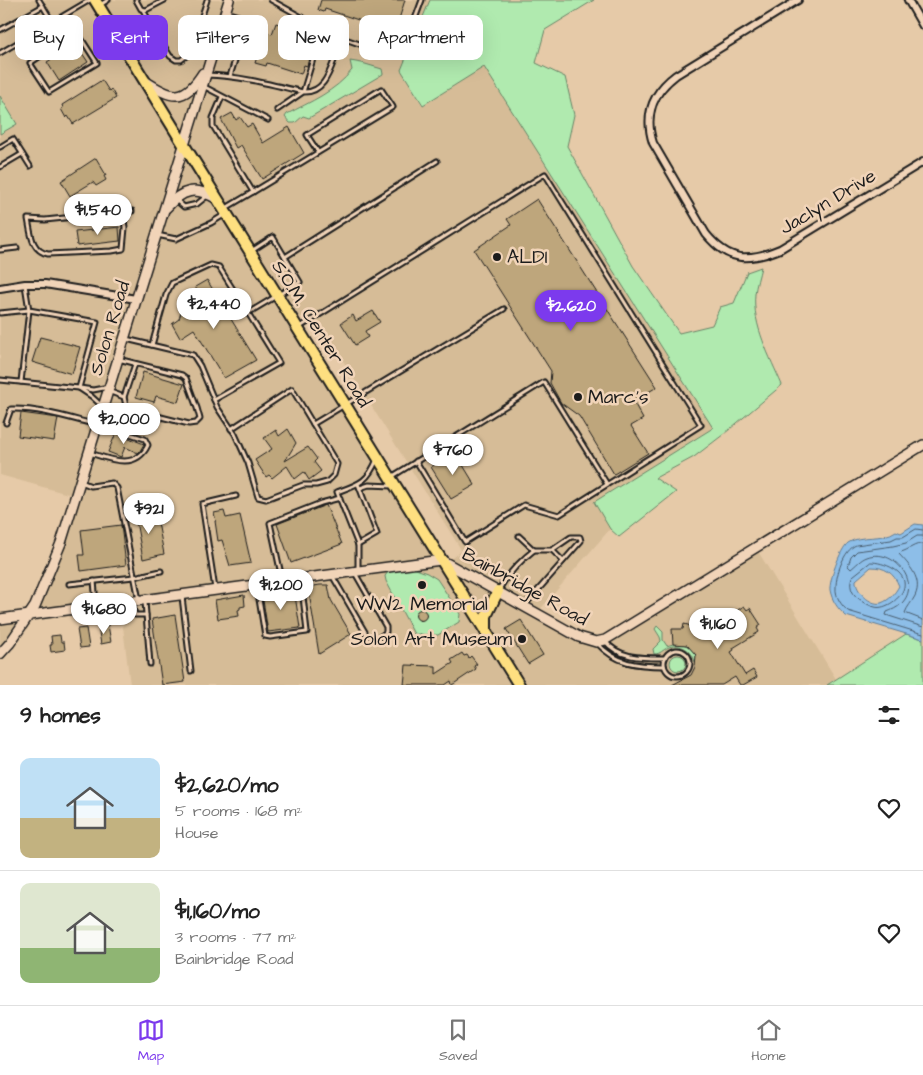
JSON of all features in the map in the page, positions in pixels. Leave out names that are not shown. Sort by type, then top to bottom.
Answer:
[{"type":"main road","name":"S.O.M. Center Road","points":[[95,2],[184,145],[213,197],[225,212],[519,685]]},
{"type":"main road","points":[[486,632],[486,616],[498,591]]},
{"type":"street","name":"Solon Road","points":[[0,654],[30,614],[61,544],[229,0]]},
{"type":"street","name":"Jaclyn Drive","points":[[798,0],[666,82],[659,90],[650,110],[650,132],[653,143],[706,234],[721,249],[736,256],[745,258],[757,257],[780,249],[923,162]]},
{"type":"street","points":[[908,0],[923,26]]},
{"type":"street","points":[[145,81],[169,95],[184,94],[196,84],[209,65]]},
{"type":"street","points":[[163,212],[174,199],[185,192],[196,190],[213,197]]},
{"type":"street","points":[[0,288],[25,284],[45,284],[136,299]]},
{"type":"street","name":"Bainbridge Road","points":[[0,619],[441,560],[579,637],[601,641],[923,445]]},
{"type":"lane","points":[[39,0],[48,15]]},
{"type":"lane","points":[[69,15],[95,2],[108,0]]},
{"type":"lane","points":[[136,0],[170,56],[176,60],[180,60],[190,53],[207,0]]},
{"type":"lane","points":[[142,10],[149,9],[165,0]]},
{"type":"lane","points":[[271,0],[334,35],[382,52],[405,46],[422,0]]},
{"type":"lane","points":[[0,30],[43,6]]},
{"type":"lane","points":[[225,11],[248,20],[230,76]]},
{"type":"lane","points":[[77,32],[97,63],[49,92],[30,63],[45,53],[77,32]]},
{"type":"lane","points":[[0,52],[15,44]]},
{"type":"lane","points":[[277,110],[303,92],[319,88],[328,76],[334,58],[316,49],[303,92]]},
{"type":"lane","points":[[205,75],[230,76],[303,92]]},
{"type":"lane","points":[[202,86],[268,120]]},
{"type":"lane","points":[[156,235],[176,239],[211,223],[253,192],[393,107],[381,89],[307,135],[318,152]]},
{"type":"lane","points":[[222,97],[213,118],[213,126],[253,192]]},
{"type":"lane","points":[[0,147],[14,139],[30,166]]},
{"type":"lane","points":[[0,168],[22,154]]},
{"type":"lane","points":[[285,257],[437,161]]},
{"type":"lane","points":[[298,329],[545,174],[701,425],[559,515],[524,505],[465,542],[416,461]]},
{"type":"lane","points":[[174,199],[184,208],[213,197]]},
{"type":"lane","points":[[122,212],[125,234],[122,249],[112,251],[48,254],[40,252],[34,242],[28,219],[46,220],[122,212],[132,211]]},
{"type":"lane","points":[[248,313],[300,282],[273,237],[250,252]]},
{"type":"lane","points":[[0,250],[18,248]]},
{"type":"lane","points":[[152,345],[166,295],[172,283],[211,265],[219,267],[279,363],[214,400]]},
{"type":"lane","points":[[20,382],[29,310],[25,284]]},
{"type":"lane","points":[[313,424],[504,309]]},
{"type":"lane","points":[[0,313],[29,310],[97,322],[79,388]]},
{"type":"lane","points":[[124,339],[193,355],[200,366],[214,400],[231,428],[248,463],[258,497],[266,500],[303,485],[316,485],[326,482],[334,475],[338,464],[292,389],[231,428]]},
{"type":"lane","points":[[118,359],[182,375],[186,378],[198,408],[200,419],[196,424],[189,424],[130,409],[126,406],[124,397],[135,364]]},
{"type":"lane","points":[[0,380],[93,390],[108,389],[124,397]]},
{"type":"lane","points":[[332,574],[368,637],[373,639],[379,638],[386,632],[386,627],[356,571],[358,545],[337,492],[359,486],[393,482],[416,461],[544,382],[607,484]]},
{"type":"lane","points":[[79,388],[92,396],[103,407]]},
{"type":"lane","points":[[6,423],[11,409],[23,409],[98,424],[146,439],[148,445],[137,457],[126,462],[116,462],[89,453]]},
{"type":"lane","points":[[359,486],[371,473],[378,457]]},
{"type":"lane","points":[[80,482],[90,486],[112,483],[117,488],[138,600],[146,615],[150,664]]},
{"type":"lane","points":[[358,545],[377,534],[359,486]]},
{"type":"lane","points":[[216,589],[202,504],[236,496]]},
{"type":"lane","points":[[282,580],[270,522],[340,498]]},
{"type":"lane","points":[[519,536],[534,550]]},
{"type":"lane","points":[[498,591],[502,582],[521,560],[534,550],[552,550],[571,537],[580,537],[581,541],[524,606]]},
{"type":"lane","points":[[552,550],[563,561]]},
{"type":"lane","points":[[69,584],[134,577],[161,571]]},
{"type":"lane","points":[[257,584],[265,636],[270,638],[307,632],[301,578]]},
{"type":"lane","points":[[94,581],[96,605]]},
{"type":"lane","points":[[181,594],[191,671]]},
{"type":"lane","points":[[138,600],[135,615],[146,615]]},
{"type":"lane","points":[[601,641],[630,656],[665,658]]},
{"type":"lane","points":[[601,641],[612,656],[628,664],[664,666]]},
{"type":"lane","points":[[679,649],[687,653],[691,661],[689,670],[678,676],[670,674],[664,666],[665,658],[670,651],[679,649]]},
{"type":"shaded area","points":[[0,0],[430,0],[424,15],[359,15],[359,60],[405,60],[401,70],[422,105],[484,67],[713,428],[594,502],[610,529],[537,613],[596,642],[756,548],[836,679],[827,685],[130,685],[120,602],[30,614],[0,654],[0,619],[29,614],[75,496],[0,475]],"holes":[[[312,311],[462,551],[444,563],[294,321]]]},
{"type":"green space","points":[[430,0],[594,0],[545,30],[536,63],[565,77],[574,115],[567,146],[633,266],[679,333],[712,325],[720,307],[734,303],[747,272],[761,267],[755,294],[756,317],[767,352],[782,385],[694,457],[655,478],[676,492],[619,537],[610,529],[594,502],[713,428],[484,67],[423,105],[401,70],[405,60],[483,60],[483,15],[424,15]]},
{"type":"green space","points":[[350,61],[382,69],[383,74],[309,118],[303,116],[295,123],[290,123],[285,117],[287,114],[338,84],[352,70]]},
{"type":"green space","points":[[0,96],[17,124],[0,134]]},
{"type":"green space","points":[[413,568],[437,579],[460,614],[459,622],[438,635],[414,634],[386,581],[385,576],[388,572]]},
{"type":"green space","points":[[657,626],[663,632],[663,640],[667,646],[682,644],[691,648],[697,662],[695,662],[689,651],[678,646],[669,647],[660,653],[654,654],[653,649],[661,641],[655,629]]},
{"type":"green space","points":[[906,634],[923,639],[923,685],[827,685]]},
{"type":"green space","points":[[675,655],[681,655],[686,660],[684,669],[675,671],[670,666],[670,660]]},
{"type":"water","points":[[915,524],[923,525],[923,639],[846,616],[840,611],[832,598],[830,590],[836,565],[848,543],[853,540],[884,536],[896,531],[901,533]],"holes":[[[871,567],[876,567],[892,574],[899,586],[892,596],[881,603],[873,602],[864,597],[856,584],[856,580]]]},
{"type":"building","points":[[321,0],[405,0],[400,15],[359,15],[359,20],[349,17],[349,15],[325,9],[324,12],[318,10]]},
{"type":"building","points":[[276,23],[278,24],[278,60],[309,60],[307,66],[304,65],[301,74],[267,63],[266,66],[255,63],[256,60],[268,60],[268,33],[272,34]]},
{"type":"building","points":[[83,54],[88,62],[59,81],[47,62],[50,60],[83,60]]},
{"type":"building","points":[[102,80],[109,91],[111,89],[116,98],[73,124],[68,116],[66,118],[61,109],[63,108],[62,105]]},
{"type":"building","points":[[232,113],[236,120],[240,117],[247,127],[252,124],[263,143],[289,127],[304,153],[262,179],[241,145],[236,148],[221,119]]},
{"type":"building","points":[[96,158],[106,175],[104,176],[106,180],[96,186],[93,182],[70,196],[61,181]]},
{"type":"building","points":[[537,199],[657,387],[633,401],[643,419],[631,426],[648,453],[614,474],[579,416],[561,403],[550,383],[551,371],[474,250],[511,225],[507,219]]},
{"type":"building","points":[[119,227],[120,241],[77,246],[75,232]]},
{"type":"building","points":[[207,280],[256,360],[224,378],[194,329],[180,338],[172,324],[179,319],[182,309],[178,303],[197,290],[195,287]]},
{"type":"building","points":[[373,311],[380,322],[365,331],[368,337],[355,345],[341,323],[353,315],[356,321]]},
{"type":"building","points":[[40,337],[80,347],[72,374],[32,362]]},
{"type":"building","points":[[143,372],[184,384],[178,402],[156,396],[154,402],[136,397]]},
{"type":"building","points":[[21,413],[58,418],[54,441],[18,436]]},
{"type":"building","points":[[288,429],[296,443],[285,461],[308,447],[317,459],[314,462],[321,471],[309,480],[304,472],[295,479],[287,466],[272,478],[269,475],[266,477],[255,460],[272,449],[264,438],[276,430],[279,436]]},
{"type":"building","points":[[116,433],[144,444],[138,453],[125,447],[121,457],[108,452]]},
{"type":"building","points":[[455,452],[475,485],[451,499],[431,467]]},
{"type":"building","points":[[326,505],[342,544],[291,563],[277,524]]},
{"type":"building","points":[[224,511],[226,518],[240,515],[251,563],[230,566],[222,540],[218,541],[214,513]]},
{"type":"building","points":[[156,512],[164,554],[143,559],[135,516]]},
{"type":"building","points":[[121,525],[126,565],[81,571],[79,555],[84,555],[81,530]]},
{"type":"building","points":[[328,585],[331,600],[351,634],[319,654],[308,587]]},
{"type":"building","points":[[294,589],[300,628],[268,632],[262,594]]},
{"type":"building","points":[[244,595],[245,606],[240,607],[238,610],[239,616],[218,619],[215,600]]},
{"type":"building","points":[[744,606],[747,610],[750,608],[761,625],[757,628],[759,632],[733,648],[734,650],[731,652],[745,675],[753,670],[757,677],[743,685],[740,685],[735,677],[722,685],[672,685],[691,675],[695,667],[696,655],[687,645],[673,644],[672,629],[683,629],[684,624],[705,634],[707,631],[713,636],[730,626],[725,618]]},
{"type":"building","points":[[421,609],[427,615],[421,621],[415,615]]},
{"type":"building","points":[[175,615],[185,682],[162,685],[152,619]]},
{"type":"building","name":"Solon Art Museum","points":[[521,620],[543,655],[528,664],[506,629]]},
{"type":"building","points":[[108,625],[111,642],[101,644],[98,627]]},
{"type":"building","points":[[86,628],[89,647],[80,648],[77,629]]},
{"type":"building","points":[[60,635],[61,642],[64,642],[65,650],[51,652],[51,636]]},
{"type":"building","points":[[462,653],[469,658],[471,656],[477,664],[474,666],[476,669],[452,685],[451,681],[445,685],[404,685],[406,665],[436,666],[436,674],[453,663],[451,660]]},
{"type":"place","name":"ALDI","points":[[497,257]]},
{"type":"place","name":"Marc's","points":[[578,397]]},
{"type":"place","name":"WW2 Memorial","points":[[422,585]]},
{"type":"place","name":"Solon Art Museum","points":[[522,639]]}]
